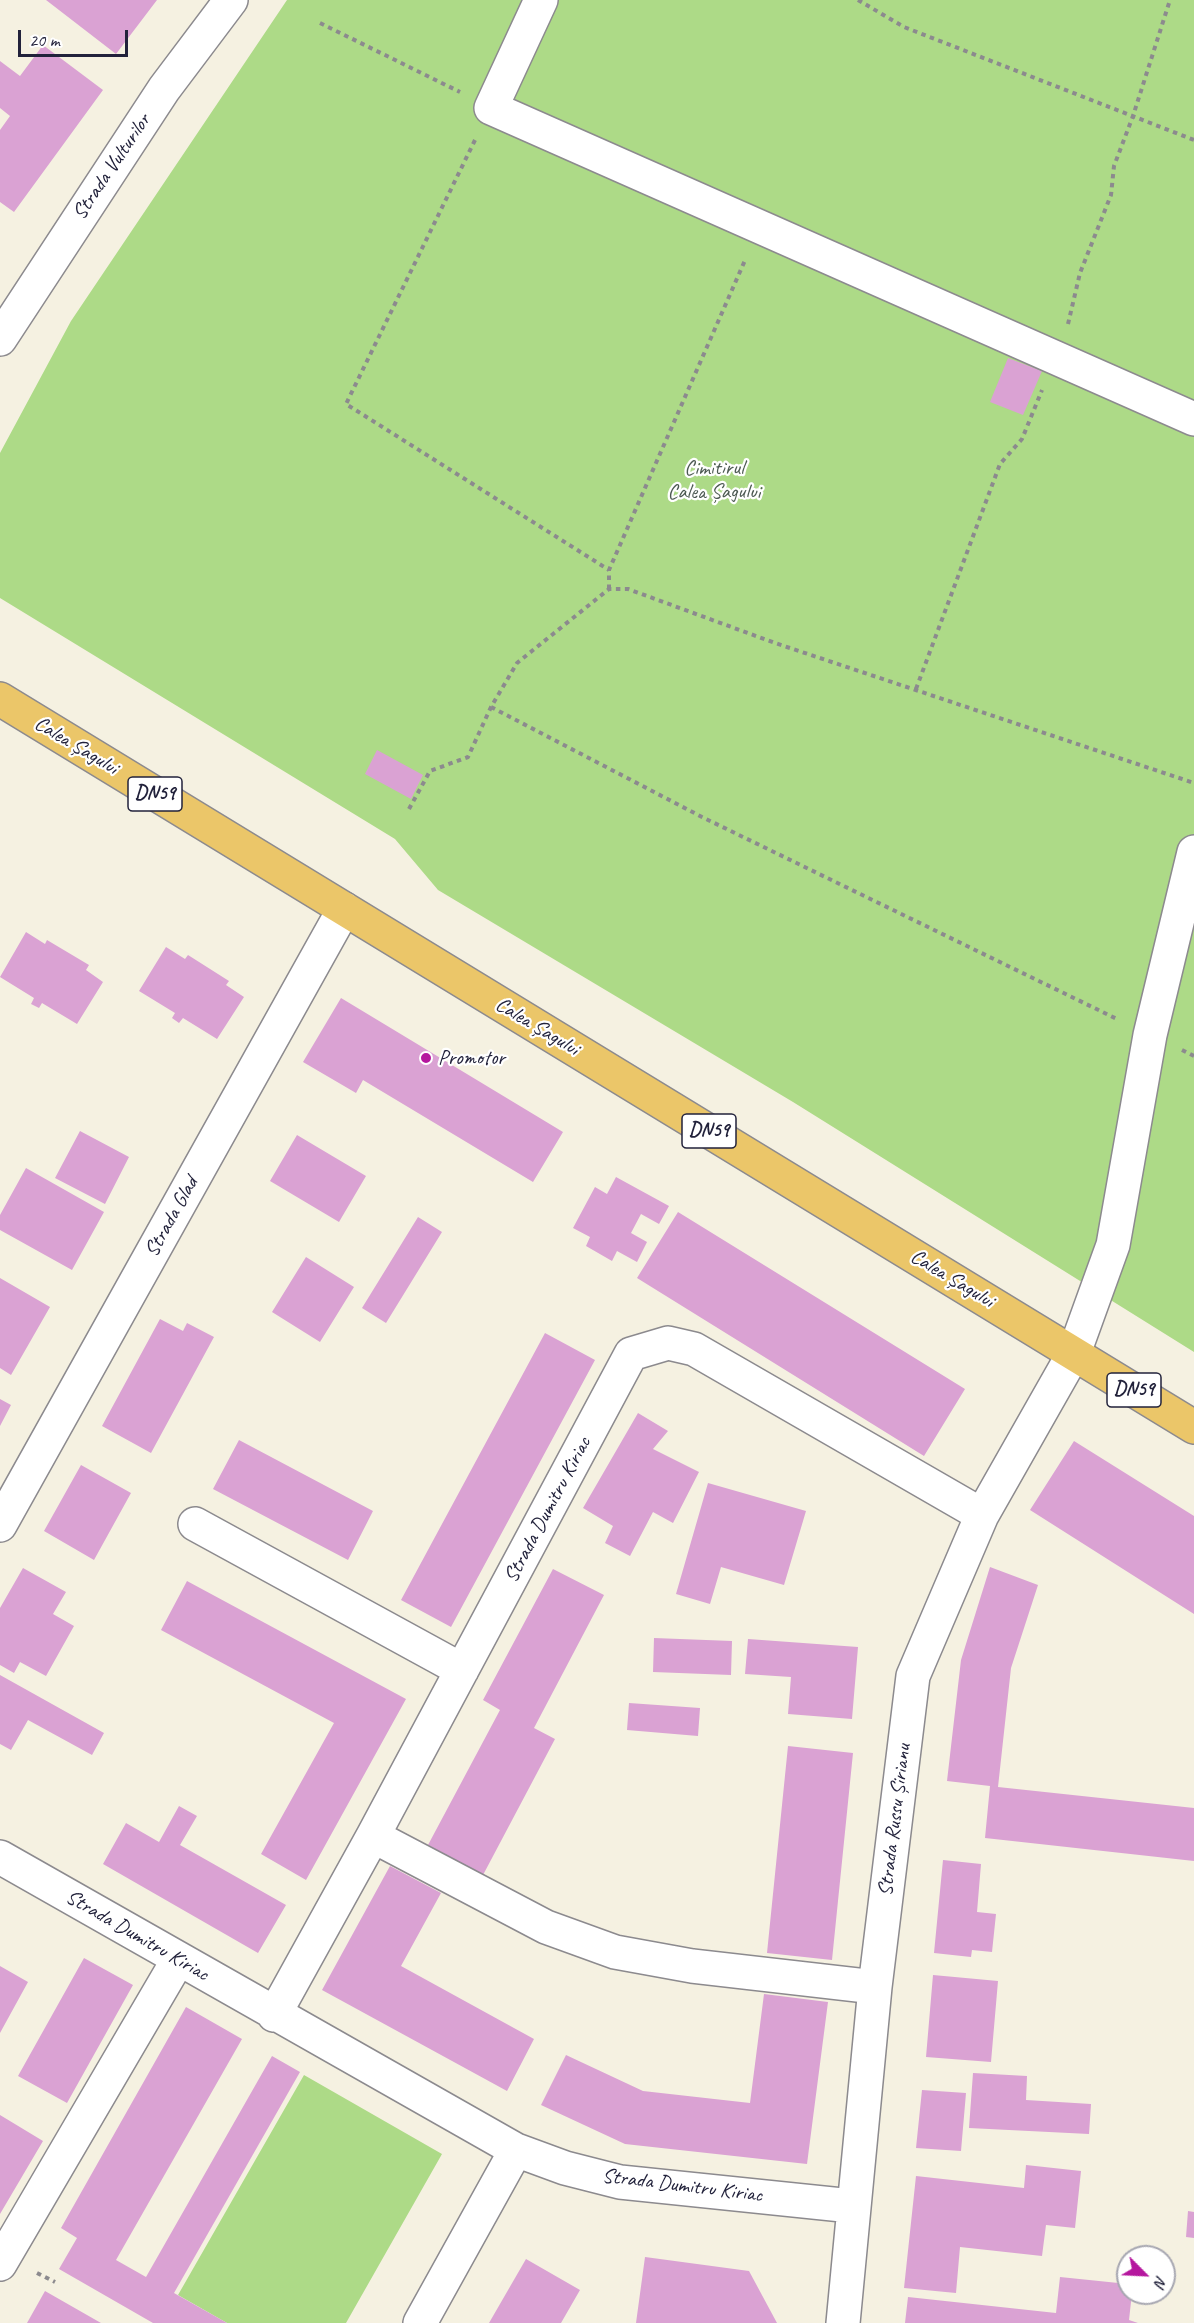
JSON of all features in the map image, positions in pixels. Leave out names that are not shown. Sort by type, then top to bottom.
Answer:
[{"type":"main road","name":"Calea Șagului","points":[[0,699],[1074,1353]]},
{"type":"main road","name":"DN59","points":[[1074,1353],[1194,1426]]},
{"type":"street","name":"Strada Vulturilor","points":[[0,339],[164,88],[231,0]]},
{"type":"street","points":[[541,0],[490,108],[1194,419]]},
{"type":"street","name":"Strada Russu Șirianu","points":[[843,2323],[852,2206],[875,1987],[913,1676],[982,1515],[1074,1353],[1113,1245],[1150,1035],[1194,852]]},
{"type":"street","name":"Strada Glad","points":[[0,1526],[344,909]]},
{"type":"street","name":"Strada Dumitru Kiriac","points":[[274,2014],[373,1836],[631,1354],[668,1342],[694,1348],[982,1515]]},
{"type":"street","points":[[195,1524],[462,1670]]},
{"type":"street","points":[[373,1836],[546,1928],[615,1952],[692,1966],[875,1987]]},
{"type":"street","name":"Strada Dumitru Kiriac","points":[[0,1857],[516,2150],[565,2169],[620,2182],[852,2206]]},
{"type":"street","points":[[0,2264],[178,1960]]},
{"type":"street","points":[[420,2323],[516,2150]]},
{"type":"path","points":[[858,0],[904,27],[1194,141]]},
{"type":"path","points":[[320,23],[490,108],[346,404],[609,570]]},
{"type":"path","points":[[609,590],[609,570],[760,227]]},
{"type":"path","points":[[409,809],[430,771],[468,757],[491,707],[517,663],[609,590],[628,589],[775,643],[1194,783]]},
{"type":"path","points":[[491,707],[702,817],[1194,1056]]},
{"type":"green space","name":"Cimitirul Calea Șagului","points":[[287,0],[1194,0],[1194,1352],[793,1102],[438,890],[395,839],[0,598],[0,453],[71,321]]},
{"type":"green space","points":[[304,2075],[442,2154],[346,2323],[227,2323],[178,2295]]},
{"type":"building","points":[[46,0],[157,0],[116,54]]},
{"type":"building","points":[[43,45],[103,90],[14,212],[0,202],[0,130],[10,116],[0,108],[0,61],[20,76]]},
{"type":"building","points":[[1008,358],[1042,371],[1023,415],[990,402]]},
{"type":"building","points":[[377,750],[423,775],[411,799],[365,774]]},
{"type":"building","points":[[26,932],[45,944],[47,940],[89,965],[86,970],[103,982],[77,1024],[42,1003],[39,1008],[31,1004],[34,998],[0,977]]},
{"type":"building","points":[[166,947],[185,959],[188,955],[229,981],[226,985],[244,997],[217,1039],[183,1018],[179,1023],[172,1018],[175,1013],[139,991]]},
{"type":"building","points":[[341,998],[563,1132],[533,1182],[363,1080],[356,1093],[303,1062]]},
{"type":"building","points":[[80,1131],[129,1157],[105,1204],[55,1178]]},
{"type":"building","points":[[297,1135],[366,1176],[339,1222],[270,1181]]},
{"type":"building","points":[[26,1168],[104,1212],[72,1270],[0,1230],[0,1215]]},
{"type":"building","points":[[616,1177],[669,1206],[659,1224],[641,1214],[631,1233],[647,1242],[637,1262],[617,1251],[612,1261],[586,1246],[590,1237],[573,1228],[595,1187],[607,1194]]},
{"type":"building","points":[[678,1212],[965,1389],[924,1456],[637,1278]]},
{"type":"building","points":[[418,1217],[442,1232],[386,1323],[362,1308]]},
{"type":"building","points":[[306,1257],[354,1287],[320,1342],[272,1312]]},
{"type":"building","points":[[0,1278],[50,1307],[11,1375],[0,1368]]},
{"type":"building","points":[[160,1319],[183,1331],[187,1323],[214,1337],[151,1453],[102,1426]]},
{"type":"building","points":[[545,1333],[595,1360],[451,1627],[401,1600]]},
{"type":"building","points":[[0,1399],[11,1405],[0,1426]]},
{"type":"building","points":[[638,1413],[668,1431],[653,1449],[699,1472],[673,1523],[653,1512],[630,1556],[605,1543],[613,1526],[583,1508]]},
{"type":"building","points":[[239,1440],[373,1511],[348,1560],[213,1489]]},
{"type":"building","points":[[1074,1441],[1194,1516],[1194,1614],[1030,1510]]},
{"type":"building","points":[[81,1465],[131,1493],[94,1560],[44,1531]]},
{"type":"building","points":[[708,1483],[806,1511],[784,1585],[721,1567],[710,1604],[676,1594]]},
{"type":"building","points":[[990,1567],[1038,1585],[1011,1668],[998,1787],[1194,1808],[1194,1861],[985,1838],[990,1786],[947,1781],[961,1660]]},
{"type":"building","points":[[23,1568],[66,1592],[53,1614],[74,1626],[46,1676],[20,1662],[14,1673],[0,1665],[0,1608]]},
{"type":"building","points":[[553,1569],[604,1595],[534,1728],[555,1739],[483,1875],[428,1845],[500,1710],[483,1700]]},
{"type":"building","points":[[187,1581],[406,1699],[306,1880],[261,1854],[334,1723],[161,1630]]},
{"type":"building","points":[[654,1638],[732,1641],[731,1675],[653,1672]]},
{"type":"building","points":[[748,1639],[858,1647],[852,1719],[788,1714],[791,1677],[745,1674]]},
{"type":"building","points":[[0,1675],[104,1733],[92,1755],[28,1720],[11,1750],[0,1744]]},
{"type":"building","points":[[629,1703],[700,1708],[698,1736],[627,1730]]},
{"type":"building","points":[[788,1746],[853,1753],[832,1960],[767,1953]]},
{"type":"building","points":[[179,1806],[197,1816],[180,1845],[286,1905],[258,1953],[103,1864],[126,1823],[159,1842]]},
{"type":"building","points":[[943,1860],[981,1864],[977,1912],[996,1914],[992,1952],[972,1950],[971,1957],[934,1953]]},
{"type":"building","points":[[390,1866],[441,1893],[401,1966],[534,2039],[507,2091],[322,1990]]},
{"type":"building","points":[[84,1958],[133,1985],[67,2103],[18,2076]]},
{"type":"building","points":[[0,1966],[28,1982],[0,2033]]},
{"type":"building","points":[[933,1975],[998,1981],[991,2062],[926,2057]]},
{"type":"building","points":[[764,1994],[828,2002],[807,2164],[625,2144],[541,2105],[566,2055],[643,2091],[750,2103]]},
{"type":"building","points":[[186,2007],[242,2039],[116,2260],[146,2277],[272,2056],[300,2072],[174,2293],[227,2323],[153,2323],[59,2269],[77,2238],[61,2228]]},
{"type":"building","points":[[973,2073],[1027,2076],[1026,2100],[1091,2104],[1089,2134],[969,2128]]},
{"type":"building","points":[[922,2090],[966,2093],[961,2151],[916,2148]]},
{"type":"building","points":[[0,2115],[43,2141],[0,2214]]},
{"type":"building","points":[[1026,2165],[1081,2171],[1075,2228],[1046,2225],[1042,2256],[960,2247],[956,2293],[904,2288],[916,2176],[1024,2188]]},
{"type":"building","points":[[1188,2211],[1194,2212],[1194,2238],[1186,2237]]},
{"type":"building","points":[[645,2257],[749,2271],[777,2323],[636,2323]]},
{"type":"building","points":[[526,2259],[580,2290],[561,2323],[489,2323]]},
{"type":"building","points":[[1060,2277],[1116,2283],[1116,2305],[1131,2305],[1129,2320],[1138,2323],[905,2323],[908,2297],[1056,2313]]},
{"type":"building","points":[[45,2291],[101,2323],[27,2323]]},
{"type":"place","name":"Promotor","points":[[426,1058]]}]
